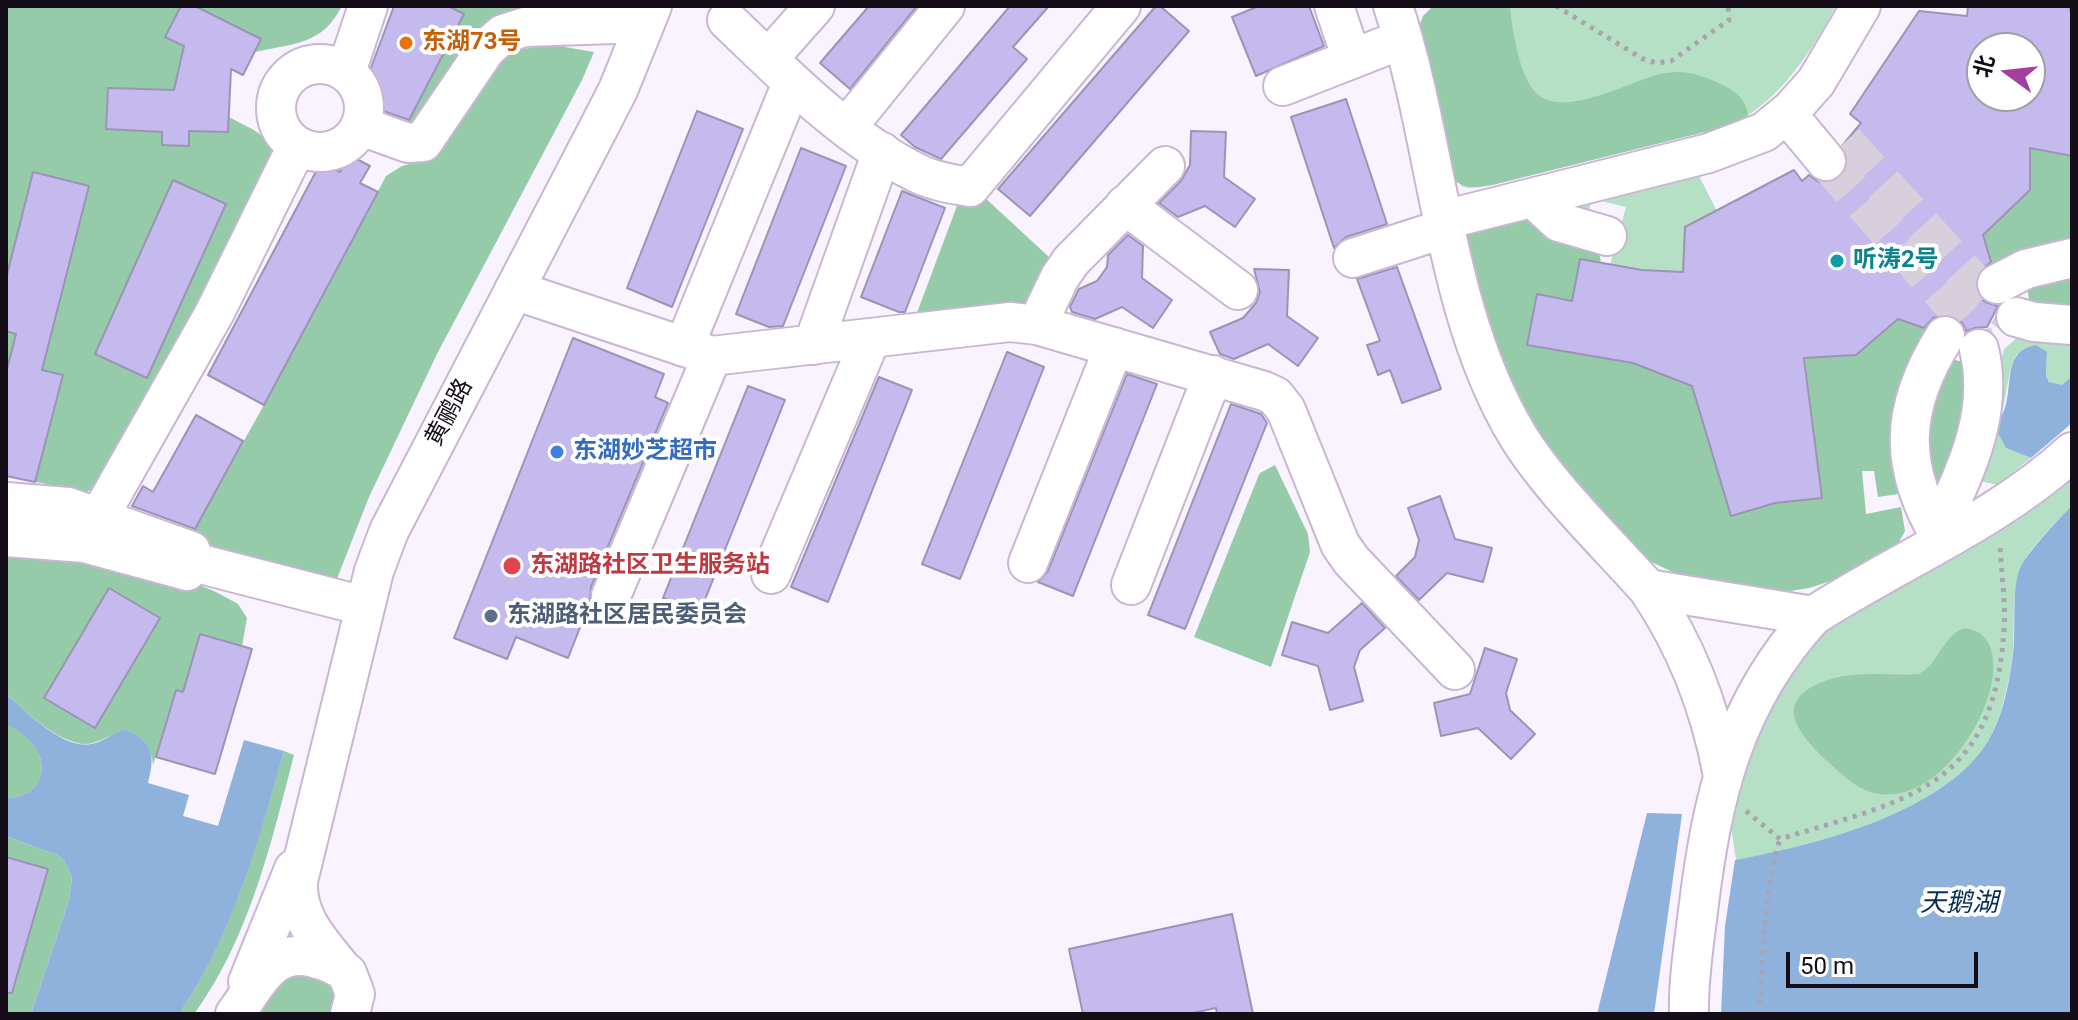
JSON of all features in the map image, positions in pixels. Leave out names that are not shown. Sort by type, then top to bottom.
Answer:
[{"type":"street","points":[[346,72],[368,6]]},
{"type":"street","points":[[611,596],[698,352],[780,71],[815,6]]},
{"type":"street","points":[[847,127],[945,6]]},
{"type":"street","points":[[727,20],[780,71],[882,152],[918,174],[970,187],[1121,6]]},
{"type":"street","points":[[1334,6],[1352,59]]},
{"type":"street","points":[[1353,258],[1445,224],[1709,153],[1749,139],[1795,105],[1826,68],[1861,6]]},
{"type":"street","points":[[361,126],[408,143],[423,142],[486,49],[503,34],[525,27],[649,15]]},
{"type":"street","name":"黄鹂路","points":[[353,1012],[354,986],[308,924],[298,902],[298,881],[326,775],[364,606],[389,531],[618,90],[649,15]]},
{"type":"street","points":[[1283,86],[1352,59],[1398,23],[1465,309],[1505,412],[1519,437],[1556,485],[1648,589],[1672,629],[1715,730],[1722,783]]},
{"type":"street","points":[[319,64],[333,66],[346,72],[356,82],[363,96],[361,126],[353,139],[340,148],[311,152],[287,137],[280,125],[278,97],[293,74],[305,67],[319,64]]},
{"type":"street","points":[[1795,105],[1836,152]]},
{"type":"street","points":[[99,517],[215,312],[297,146]]},
{"type":"street","points":[[813,345],[882,152]]},
{"type":"street","points":[[1037,325],[1071,261],[1165,166]]},
{"type":"street","points":[[1533,198],[1559,222],[1607,236]]},
{"type":"street","points":[[1125,205],[1238,290]]},
{"type":"street","points":[[1997,284],[2026,269],[2072,258]]},
{"type":"street","points":[[514,290],[698,352],[813,345],[1010,322],[1037,325],[1264,391],[1281,402],[1340,544],[1351,560],[1455,670]]},
{"type":"street","points":[[2016,317],[2072,325]]},
{"type":"street","points":[[771,574],[871,338]]},
{"type":"street","points":[[1962,342],[1985,385],[1977,434],[1939,536],[1915,486],[1910,466],[1910,423],[1923,376],[1962,342]]},
{"type":"street","points":[[1028,563],[1114,347]]},
{"type":"street","points":[[1131,585],[1213,375]]},
{"type":"street","points":[[1689,1014],[1704,868],[1722,783],[1738,730],[1772,668],[1813,616],[1939,536],[1999,508],[2072,452]]},
{"type":"street","points":[[6,502],[68,507],[191,551],[187,571],[84,543],[6,537]]},
{"type":"street","points":[[189,561],[364,606]]},
{"type":"street","points":[[1648,589],[1813,616]]},
{"type":"street","name":"黄鹂路","points":[[236,1012],[307,841]]},
{"type":"street","name":"黄鹂路","points":[[236,1012],[273,963],[281,958],[302,955],[341,968]]},
{"type":"path","points":[[1556,6],[1643,59],[1664,63],[1729,20],[1728,6]]},
{"type":"path","points":[[1780,839],[1915,792],[1956,765],[1973,744],[1988,715],[2000,672],[2004,628],[1999,508]]},
{"type":"path","points":[[1722,783],[1780,839]]},
{"type":"path","points":[[1759,1014],[1765,936],[1780,839]]},
{"type":"green space","points":[[6,6],[181,6],[166,37],[186,47],[178,68],[176,90],[108,88],[106,129],[162,132],[162,145],[188,146],[189,131],[228,132],[229,117],[262,136],[271,148],[271,168],[100,484],[87,492],[6,476]]},
{"type":"green space","points":[[195,6],[342,6],[326,28],[316,35],[295,44],[255,52],[261,39]]},
{"type":"green space","points":[[448,6],[606,6],[543,9],[425,118],[407,125],[463,15]]},
{"type":"green space","points":[[1433,6],[1836,6],[1794,72],[1767,101],[1734,124],[1492,185],[1469,188],[1461,186],[1419,25]]},
{"type":"green space","points":[[1433,6],[1510,6],[1522,69],[1534,90],[1549,101],[1580,100],[1654,76],[1683,72],[1707,78],[1733,91],[1743,101],[1748,116],[1721,128],[1492,185],[1462,185],[1453,180],[1417,32],[1423,16]]},
{"type":"green space","points":[[542,46],[594,52],[437,354],[369,497],[333,589],[187,542],[386,176],[402,166],[435,157],[507,55]]},
{"type":"green space","points":[[2030,148],[2072,156],[2072,239],[2031,250],[1993,269],[1983,235]]},
{"type":"green space","points":[[1696,170],[1717,211],[1685,228],[1683,272],[1610,265],[1626,207],[1593,199],[1585,220],[1563,197]]},
{"type":"green space","points":[[983,196],[1049,257],[1026,301],[1022,306],[915,318],[958,203]]},
{"type":"green space","points":[[1513,209],[1599,250],[1601,263],[1572,301],[1537,295],[1527,345],[1633,363],[1692,386],[1775,503],[1822,498],[1805,358],[1856,355],[1898,319],[1930,331],[1898,429],[1898,494],[1878,497],[1874,471],[1862,471],[1866,514],[1901,507],[1905,531],[1898,544],[1837,579],[1790,591],[1758,592],[1681,576],[1645,559],[1568,474],[1527,414],[1476,302],[1464,238],[1467,232]]},
{"type":"green space","points":[[2072,274],[2072,315],[2030,308],[2027,285]]},
{"type":"green space","points":[[2019,336],[2072,336],[2072,376],[2062,385],[2054,385],[2046,379],[2047,352],[2017,354],[2010,372],[2003,410],[1995,428],[2006,448],[2031,458],[1997,485],[1980,481],[1999,367],[2004,349]]},
{"type":"green space","points":[[1948,358],[1970,364],[1974,378],[1945,488],[1930,485],[1927,426]]},
{"type":"green space","points":[[1275,465],[1308,534],[1310,552],[1271,667],[1194,637],[1258,477]]},
{"type":"green space","points":[[2072,469],[2072,505],[2031,551],[2018,576],[2009,677],[1998,719],[1984,747],[1963,771],[1937,791],[1905,809],[1836,836],[1736,860],[1728,807],[1760,716],[1819,633]]},
{"type":"green space","points":[[6,546],[180,577],[238,604],[247,618],[242,646],[200,634],[183,692],[176,690],[153,765],[148,746],[132,733],[116,734],[94,743],[77,743],[48,729],[6,694]]},
{"type":"green space","points":[[1966,628],[1987,641],[1993,665],[1988,697],[1973,730],[1951,761],[1923,784],[1891,794],[1859,787],[1826,760],[1797,724],[1794,713],[1796,703],[1802,694],[1815,685],[1855,675],[1919,674],[1932,663],[1952,636]]},
{"type":"green space","points":[[6,724],[28,738],[36,749],[42,769],[33,789],[13,798],[6,797]]},
{"type":"green space","points":[[284,751],[294,755],[267,856],[244,923],[213,985],[194,1014],[179,1014],[198,984],[229,920]]},
{"type":"green space","points":[[6,836],[57,855],[64,860],[72,877],[69,900],[31,1014],[6,1014]]},
{"type":"green space","points":[[287,968],[323,981],[334,994],[334,1014],[248,1014]]},
{"type":"water","points":[[2036,345],[2047,352],[2046,376],[2049,382],[2062,385],[2072,376],[2072,423],[2031,458],[2006,448],[1995,428],[2005,407],[2014,360],[2026,348]]},
{"type":"water","name":"天鹅湖","points":[[2072,505],[2072,1014],[1721,1014],[1725,926],[1735,860],[1800,846],[1871,823],[1937,791],[1963,771],[1990,738],[2003,706],[2013,651],[2015,591],[2019,571],[2035,546]]},
{"type":"water","points":[[6,694],[46,728],[69,741],[91,744],[126,730],[135,735],[150,751],[148,783],[189,795],[183,816],[218,826],[244,740],[284,751],[254,853],[229,920],[198,984],[179,1014],[31,1014],[69,900],[72,877],[64,860],[57,855],[6,836],[6,797],[30,792],[39,779],[41,764],[30,740],[6,724]]},
{"type":"water","points":[[1647,813],[1682,814],[1654,1014],[1597,1014]]},
{"type":"building","points":[[181,6],[195,6],[261,39],[243,75],[231,69],[228,132],[189,131],[189,146],[162,145],[162,132],[106,129],[108,88],[174,90],[184,46],[165,37]]},
{"type":"building","points":[[394,6],[448,6],[464,14],[409,120],[372,107],[381,88],[366,81]]},
{"type":"building","points":[[869,6],[917,6],[850,89],[820,63]]},
{"type":"building","points":[[1010,6],[1049,6],[1013,47],[1027,59],[941,159],[915,147],[901,135]]},
{"type":"building","points":[[1156,6],[1160,6],[1189,31],[1030,216],[998,189]]},
{"type":"building","points":[[1259,6],[1309,6],[1324,46],[1256,76],[1232,17]]},
{"type":"building","name":"听涛2号","points":[[1968,6],[2069,6],[2072,16],[2072,156],[2030,148],[2030,190],[1983,235],[1991,262],[1979,272],[1975,284],[1978,295],[1985,302],[1998,306],[1987,327],[1966,331],[1956,317],[1946,314],[1933,318],[1924,328],[1898,319],[1856,355],[1804,358],[1822,498],[1775,503],[1731,516],[1692,386],[1633,363],[1527,345],[1537,294],[1572,301],[1580,259],[1642,270],[1683,272],[1685,227],[1794,170],[1802,181],[1809,175],[1819,182],[1829,183],[1839,178],[1846,169],[1848,158],[1842,146],[1861,123],[1850,114],[1919,11],[1967,16]]},
{"type":"building","points":[[1346,99],[1387,224],[1346,237],[1334,248],[1291,117]]},
{"type":"building","points":[[697,111],[743,129],[672,307],[627,288]]},
{"type":"building","points":[[1191,131],[1226,132],[1224,177],[1255,199],[1235,227],[1205,206],[1178,217],[1159,203],[1181,181],[1190,165]]},
{"type":"building","points":[[801,148],[846,166],[783,326],[769,327],[736,314]]},
{"type":"building","points":[[349,155],[370,166],[360,183],[378,192],[264,405],[208,375],[321,162],[340,172]]},
{"type":"building","points":[[33,172],[89,186],[42,370],[63,375],[35,482],[6,476],[6,373],[16,334],[6,331],[6,279]]},
{"type":"building","points":[[173,180],[226,204],[147,378],[95,354]]},
{"type":"building","points":[[902,191],[945,208],[905,312],[899,312],[861,297]]},
{"type":"building","points":[[1128,235],[1143,246],[1142,278],[1172,300],[1153,328],[1122,307],[1095,319],[1072,312],[1070,307],[1079,289],[1097,281],[1107,267],[1108,255]]},
{"type":"building","points":[[1397,267],[1441,389],[1402,403],[1390,370],[1378,375],[1367,345],[1380,341],[1357,279]]},
{"type":"building","points":[[1254,269],[1289,270],[1287,316],[1318,338],[1298,366],[1268,344],[1234,359],[1220,354],[1210,332],[1243,318],[1256,303],[1260,292]]},
{"type":"building","points":[[573,338],[664,374],[655,397],[668,403],[591,587],[590,602],[568,658],[516,637],[507,659],[454,638]]},
{"type":"building","points":[[1007,352],[1044,367],[960,579],[922,564]]},
{"type":"building","points":[[1127,374],[1157,384],[1073,596],[1038,582],[1048,571]]},
{"type":"building","points":[[879,377],[912,390],[828,602],[791,587]]},
{"type":"building","points":[[748,386],[785,400],[700,612],[663,598]]},
{"type":"building","points":[[1231,404],[1261,414],[1267,423],[1185,629],[1148,615]]},
{"type":"building","points":[[196,415],[243,441],[195,529],[132,506],[143,486],[153,492]]},
{"type":"building","points":[[1440,496],[1455,539],[1492,548],[1483,582],[1447,573],[1419,600],[1396,576],[1415,557],[1419,540],[1408,508]]},
{"type":"building","points":[[109,588],[160,618],[95,728],[44,698]]},
{"type":"building","points":[[1362,603],[1385,628],[1360,650],[1354,667],[1363,701],[1330,710],[1318,666],[1282,655],[1292,622],[1328,633]]},
{"type":"building","points":[[200,634],[252,649],[215,774],[156,757],[176,690],[183,692]]},
{"type":"building","points":[[1485,648],[1517,659],[1506,693],[1510,710],[1535,734],[1511,759],[1478,728],[1441,736],[1434,703],[1470,694]]},
{"type":"building","points":[[6,857],[48,869],[12,993],[6,993]]},
{"type":"building","points":[[1232,914],[1253,1014],[1217,1014],[1216,1008],[1188,1014],[1083,1014],[1069,949]]},
{"type":"tunnel","points":[[1845,142],[1990,300],[2016,317]]},
{"type":"tunnel","points":[[1826,161],[1968,322],[1979,349]]},
{"type":"place","name":"东湖73号","points":[[406,43]]},
{"type":"place","name":"听涛2号","points":[[1837,261]]},
{"type":"place","name":"东湖妙芝超市","points":[[557,452]]},
{"type":"place","name":"东湖路社区卫生服务站","points":[[512,566]]},
{"type":"place","name":"东湖路社区居民委员会","points":[[491,616]]}]
